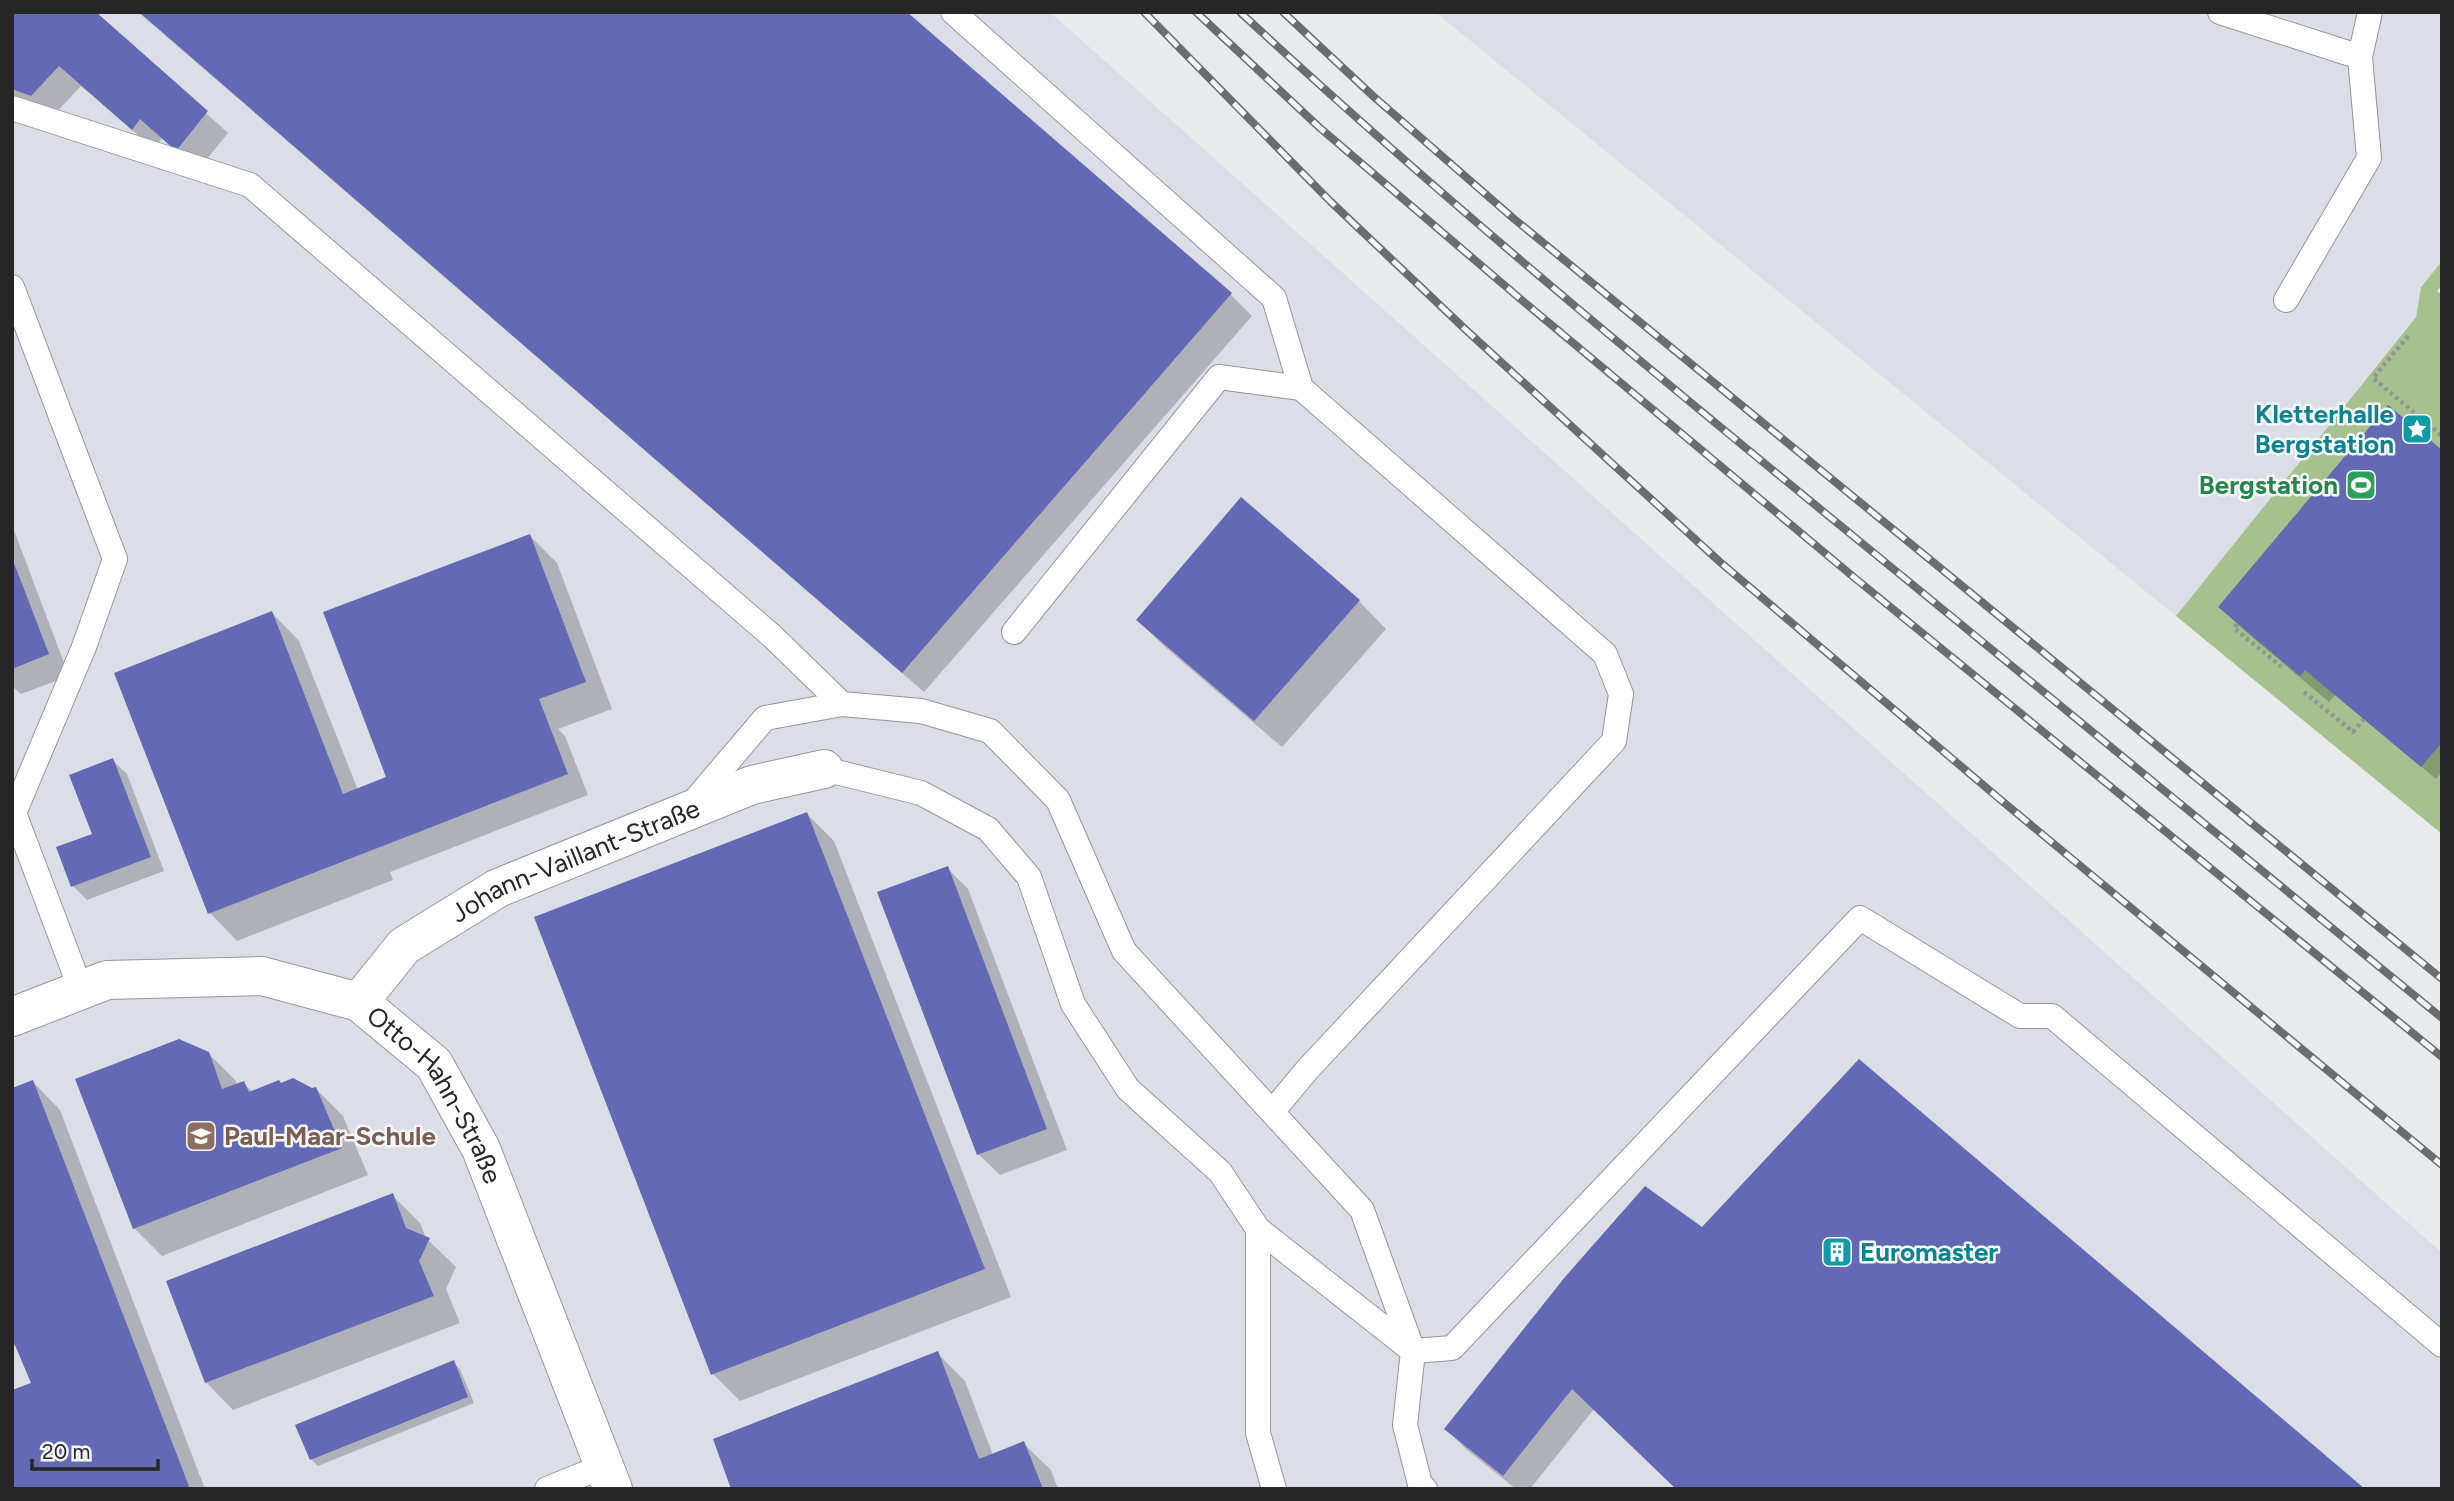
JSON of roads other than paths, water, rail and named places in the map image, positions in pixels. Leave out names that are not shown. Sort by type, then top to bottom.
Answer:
[{"type":"street","name":"Johann-Vaillant-Straße","points":[[359,1002],[404,946],[498,888],[752,785],[824,769]]},
{"type":"street","name":"Otto-Hahn-Straße","points":[[12,1017],[107,980],[262,976],[359,1002],[434,1064],[481,1149],[608,1477]]},
{"type":"lane","points":[[953,12],[1273,298],[1301,388],[1605,654],[1621,694],[1614,741],[1307,1070],[1272,1112]]},
{"type":"lane","points":[[2220,12],[2360,57]]},
{"type":"lane","points":[[2286,300],[2369,158],[2360,57],[2370,12]]},
{"type":"lane","points":[[12,108],[250,185],[772,636],[842,704]]},
{"type":"lane","points":[[12,287],[115,559],[84,647],[14,813],[80,990]]},
{"type":"lane","points":[[1014,632],[1219,377],[1301,388]]},
{"type":"lane","points":[[685,811],[765,718],[842,704],[921,711],[990,731],[1058,800],[1124,951],[1362,1210],[1413,1351],[1405,1425],[1420,1484],[1425,1489]]},
{"type":"lane","points":[[824,769],[921,793],[988,829],[1029,877],[1073,1004],[1128,1089],[1220,1172],[1258,1229],[1413,1351],[1452,1348],[1860,918],[2020,1016],[2053,1016],[2442,1345]]},
{"type":"lane","points":[[1258,1229],[1258,1433],[1273,1489]]},
{"type":"lane","points":[[547,1489],[608,1477]]},
{"type":"railway","points":[[1144,12],[1330,201],[1466,330],[1720,562],[2002,801],[2442,1165]]},
{"type":"railway","points":[[1196,12],[1320,128],[1524,302],[1856,579],[2442,1057]]},
{"type":"railway","points":[[1240,12],[1471,218],[1629,351],[2442,1018]]},
{"type":"railway","points":[[1283,12],[1373,96],[1513,218],[2442,979]]},
{"type":"place","name":"Kletterhalle Bergstation","points":[[2417,429]]},
{"type":"place","name":"Bergstation","points":[[2361,485]]},
{"type":"place","name":"Paul-Maar-Schule","points":[[201,1136]]},
{"type":"place","name":"Euromaster","points":[[1837,1252]]}]
